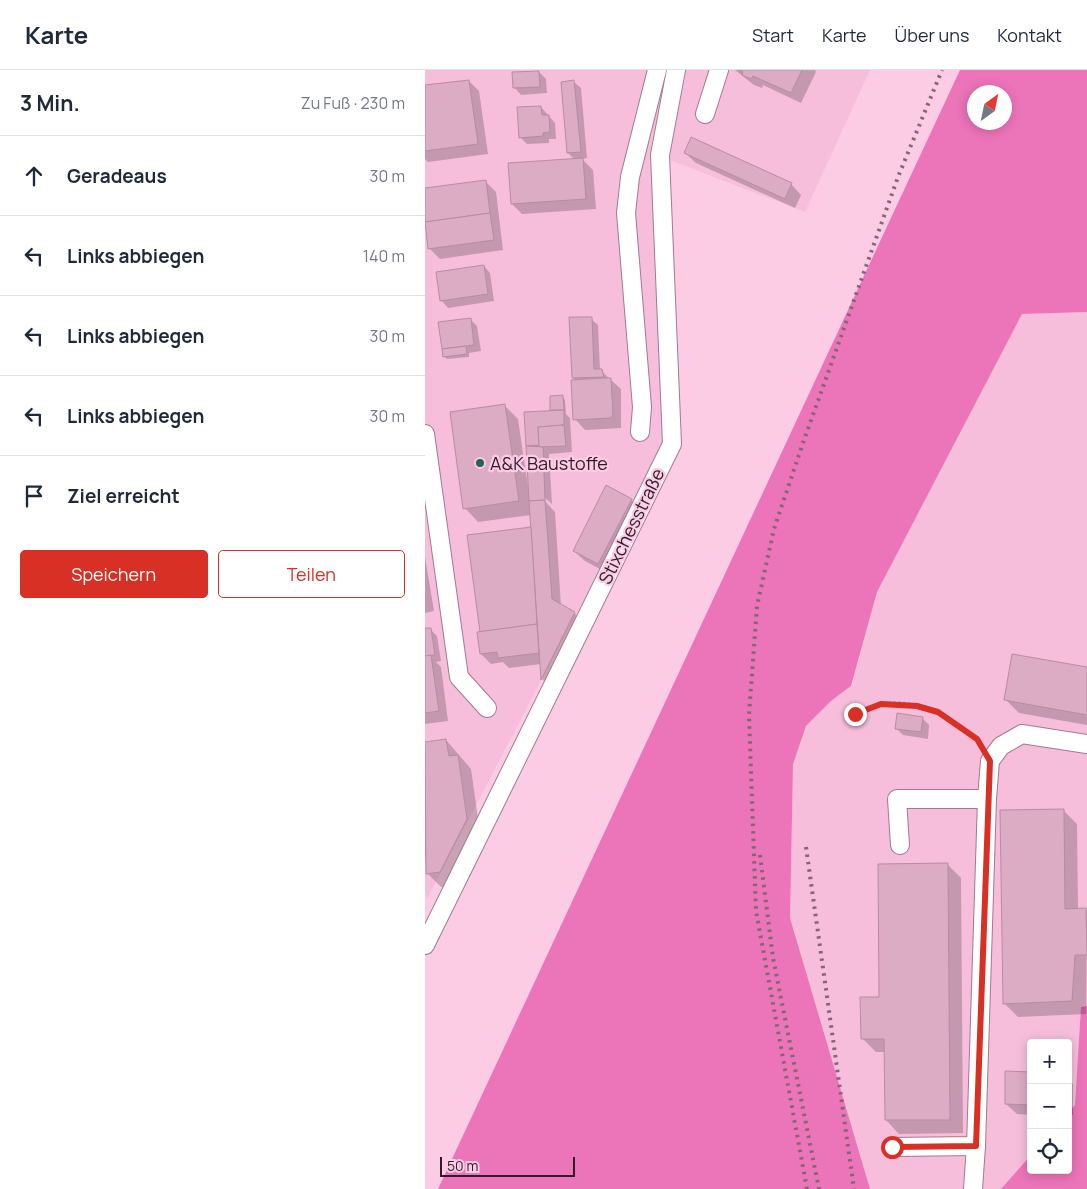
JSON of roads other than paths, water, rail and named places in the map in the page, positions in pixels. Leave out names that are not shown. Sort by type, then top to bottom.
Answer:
[{"type":"street","points":[[640,432],[642,407],[626,213],[630,177],[657,70]]},
{"type":"street","name":"Stixchesstraße","points":[[425,945],[672,444],[660,155],[676,70]]},
{"type":"street","points":[[705,114],[719,70]]},
{"type":"street","points":[[425,434],[459,677],[487,708]]},
{"type":"street","points":[[973,1189],[990,761],[1001,746],[1022,734],[1087,744]]},
{"type":"street","points":[[899,845],[897,798],[987,799]]},
{"type":"street","points":[[892,1147],[976,1146]]},
{"type":"railway","points":[[807,1189],[756,911],[749,715],[757,606],[774,529],[804,440],[898,177],[942,70]]},
{"type":"railway","points":[[806,847],[854,1189]]},
{"type":"railway","points":[[760,855],[773,958],[819,1189]]},
{"type":"place","name":"A&K Baustoffe","points":[[480,463]]}]
